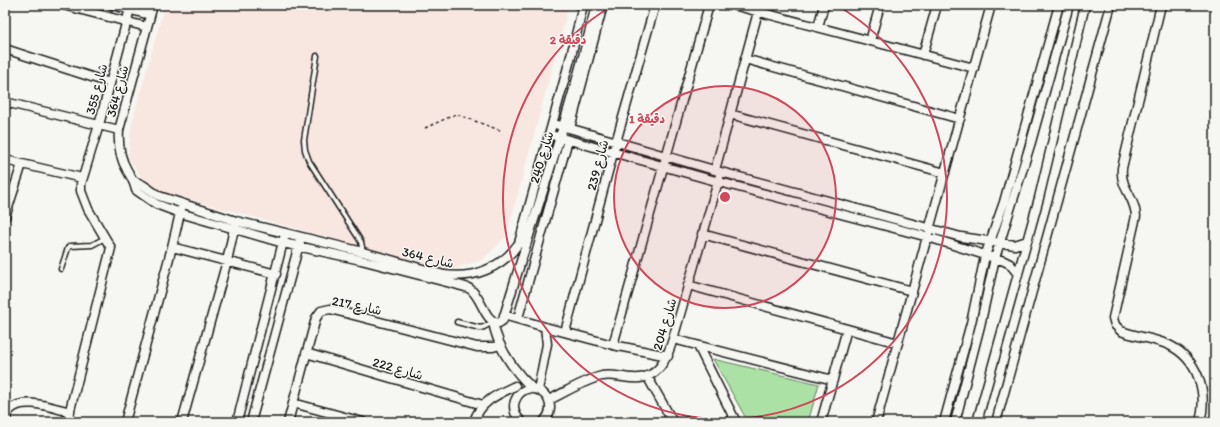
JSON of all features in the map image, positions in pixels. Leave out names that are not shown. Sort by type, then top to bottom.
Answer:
[{"type":"street","points":[[62,5],[147,26]]},
{"type":"street","points":[[112,5],[130,7],[150,14]]},
{"type":"street","name":"شارع 364","points":[[152,5],[118,130],[118,141],[121,156],[126,169],[134,181],[136,190],[156,204],[180,213],[285,234],[300,242],[470,289],[476,295],[489,319],[493,322]]},
{"type":"street","name":"شارع 364","points":[[134,181],[143,185],[159,196],[283,243],[300,242],[363,252],[444,275],[458,277],[480,273],[494,266],[514,250],[519,243],[571,56],[583,5]]},
{"type":"street","name":"شارع 240","points":[[504,318],[559,137],[566,127],[596,5]]},
{"type":"street","points":[[566,127],[602,5]]},
{"type":"street","name":"شارع 239","points":[[565,332],[616,142],[655,5]]},
{"type":"street","points":[[613,345],[709,5]]},
{"type":"street","points":[[733,5],[974,68]]},
{"type":"street","name":"شارع 204","points":[[647,376],[662,366],[668,356],[718,182],[718,171],[730,114],[745,59],[762,13],[768,5]]},
{"type":"street","points":[[818,27],[824,5]]},
{"type":"street","points":[[870,41],[880,5]]},
{"type":"street","points":[[923,55],[937,5]]},
{"type":"street","points":[[876,422],[991,5]]},
{"type":"street","points":[[944,422],[971,323],[985,256],[1004,202],[1059,5]]},
{"type":"street","points":[[955,422],[980,326],[999,242],[1031,142],[1069,5]]},
{"type":"street","points":[[977,422],[1039,198],[1085,5]]},
{"type":"street","points":[[1161,5],[1122,168],[1122,180],[1134,206],[1136,216],[1113,318],[1115,325],[1121,331],[1168,345],[1182,353],[1188,359],[1197,374],[1202,390],[1203,407],[1200,422]]},
{"type":"street","name":"شارع 355","points":[[82,178],[99,125],[130,7]]},
{"type":"street","points":[[996,422],[1108,7]]},
{"type":"street","points":[[5,49],[110,83]]},
{"type":"street","points":[[745,59],[960,119]]},
{"type":"street","points":[[5,102],[118,130]]},
{"type":"street","points":[[730,114],[945,173]]},
{"type":"street","points":[[552,123],[718,171],[961,237],[990,240],[1014,245],[1027,241]]},
{"type":"street","points":[[548,135],[718,182],[928,237],[1010,264],[1018,274]]},
{"type":"street","points":[[518,318],[568,140]]},
{"type":"street","points":[[5,160],[82,178],[81,191],[84,200],[110,245],[111,252],[67,422]]},
{"type":"street","points":[[5,217],[22,164]]},
{"type":"street","points":[[125,422],[182,205]]},
{"type":"street","points":[[182,422],[228,261],[235,225]]},
{"type":"street","points":[[237,422],[285,234]]},
{"type":"street","points":[[702,234],[912,291]]},
{"type":"street","points":[[251,422],[300,242]]},
{"type":"street","points":[[172,247],[276,274]]},
{"type":"street","points":[[688,285],[898,343]]},
{"type":"street","name":"شارع 217","points":[[288,422],[316,318],[321,311],[325,309],[330,309],[477,347],[493,347],[500,345]]},
{"type":"street","points":[[522,422],[516,416],[514,410],[516,398],[515,386],[509,362],[495,334],[493,322],[499,323],[504,318],[518,318],[545,327],[613,345],[668,356]]},
{"type":"street","points":[[535,389],[547,344],[545,327]]},
{"type":"street","points":[[820,422],[847,329]]},
{"type":"street","points":[[673,339],[833,380]]},
{"type":"street","points":[[698,346],[736,422]]},
{"type":"street","name":"شارع 222","points":[[306,353],[483,405]]},
{"type":"street","points":[[509,362],[535,389],[544,393],[549,400],[550,411],[546,421]]},
{"type":"street","points":[[549,400],[597,378],[612,376],[640,378],[647,376],[673,422]]},
{"type":"street","points":[[474,422],[483,405],[495,396],[515,386]]},
{"type":"street","points":[[516,398],[526,390],[535,389]]},
{"type":"street","points":[[293,403],[363,422]]},
{"type":"street","points":[[5,422],[10,410],[20,404],[38,404],[70,412]]},
{"type":"lane","points":[[317,56],[304,140],[304,150],[309,161],[361,242],[363,252]]},
{"type":"lane","points":[[61,270],[70,246],[92,245],[105,238]]},
{"type":"lane","points":[[457,322],[484,328],[493,322]]},
{"type":"path","points":[[425,128],[456,114],[502,131]]},
{"type":"shaded area","points":[[165,5],[569,5],[506,237],[482,260],[448,270],[162,192],[142,178],[128,158],[132,123]]},
{"type":"green space","points":[[713,359],[819,384],[808,422],[748,422]]}]
